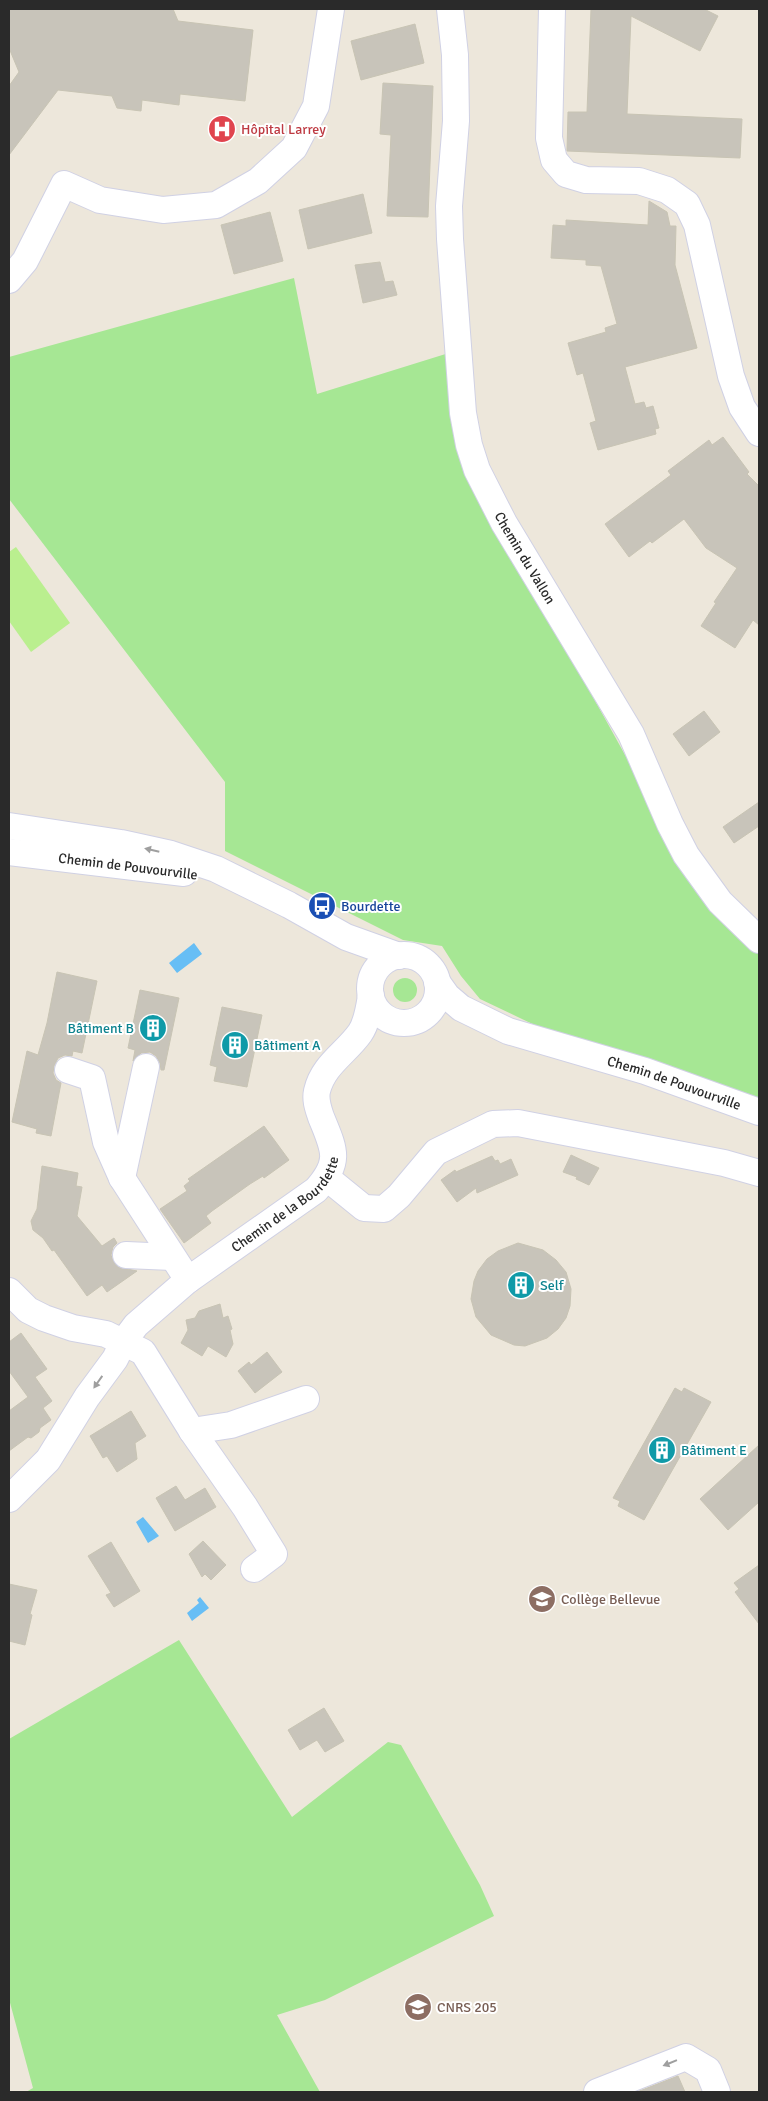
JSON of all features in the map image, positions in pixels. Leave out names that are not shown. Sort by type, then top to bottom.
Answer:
[{"type":"street","points":[[9,280],[25,260],[64,184],[100,200],[163,210],[216,205],[258,182],[294,148],[316,106],[331,9]]},
{"type":"street","name":"Chemin du Vallon","points":[[450,9],[455,55],[456,121],[449,206],[450,239],[463,413],[477,470],[504,524],[631,734],[670,824],[686,855],[720,902],[759,940]]},
{"type":"street","name":"Chemin du Vallon","points":[[456,121],[464,83],[466,43],[463,9]]},
{"type":"street","points":[[552,9],[549,138],[554,160],[566,174],[586,180],[640,182],[667,190],[687,204],[697,225],[732,376],[742,407],[759,433]]},
{"type":"street","name":"Chemin de Pouvourville","points":[[13,823],[171,854],[216,868],[346,937],[399,956],[410,956],[421,960],[430,967],[437,982],[447,996],[462,1008],[485,1021],[508,1031],[663,1077],[759,1112]]},
{"type":"street","name":"Chemin de Pouvourville","points":[[9,852],[135,866],[247,884]]},
{"type":"street","name":"Chemin de Pouvourville","points":[[346,937],[363,960],[379,1011],[392,1021],[409,1023],[424,1017],[440,1017],[456,1020],[496,1040],[513,1046],[551,1053],[589,1056]]},
{"type":"street","points":[[372,988],[379,967],[399,956]]},
{"type":"street","points":[[424,1017],[437,998],[437,982]]},
{"type":"street","name":"Chemin de la Bourdette","points":[[9,1499],[48,1460],[87,1397],[136,1325],[188,1280],[316,1190],[327,1178],[332,1168],[334,1149],[318,1108],[318,1090],[325,1071],[361,1032],[368,1012],[372,988]]},
{"type":"street","name":"Chemin de la Bourdette","points":[[361,1032],[392,1021]]},
{"type":"street","points":[[122,1178],[146,1067]]},
{"type":"street","points":[[68,1070],[92,1078],[106,1142],[122,1178],[188,1280]]},
{"type":"street","points":[[327,1178],[364,1208],[384,1209],[398,1196],[436,1152],[493,1124],[518,1123],[724,1163],[759,1173]]},
{"type":"street","points":[[126,1255],[172,1257]]},
{"type":"street","points":[[9,1291],[28,1310],[44,1318],[73,1328],[106,1334],[124,1341],[143,1352],[192,1431],[245,1507],[274,1554],[254,1569]]},
{"type":"street","points":[[192,1431],[232,1425],[306,1399]]},
{"type":"street","points":[[597,2092],[686,2057],[708,2070],[717,2092]]},
{"type":"green space","points":[[294,278],[317,394],[452,352],[461,458],[698,887],[759,952],[759,1100],[564,1039],[480,999],[461,976],[442,946],[403,940],[225,851],[225,782],[9,499],[9,357]]},
{"type":"green space","points":[[16,547],[70,623],[31,652],[9,621],[9,552]]},
{"type":"green space","points":[[405,978],[414,981],[417,990],[414,999],[405,1002],[396,999],[393,990],[396,981]]},
{"type":"green space","points":[[179,1640],[292,1817],[388,1742],[401,1745],[480,1885],[494,1916],[325,2000],[277,2015],[320,2092],[26,2092],[33,2088],[9,1999],[9,1739]]},
{"type":"water","points":[[194,943],[202,954],[177,973],[169,963]]},
{"type":"water","points":[[143,1517],[159,1536],[148,1543],[136,1522]]},
{"type":"water","points":[[200,1597],[209,1608],[192,1621],[187,1613],[199,1603],[197,1600]]},
{"type":"building","points":[[9,9],[173,9],[178,21],[253,30],[245,101],[180,94],[179,105],[142,100],[141,111],[117,108],[112,96],[58,90],[9,155],[9,86],[19,72],[9,48]]},
{"type":"building","points":[[591,9],[704,9],[718,16],[700,51],[631,16],[627,114],[742,119],[740,158],[567,151],[568,112],[587,112]]},
{"type":"building","points":[[415,24],[424,63],[361,80],[351,41]]},
{"type":"building","points":[[383,83],[433,86],[428,217],[387,216],[391,135],[380,134]]},
{"type":"building","points":[[363,194],[372,233],[308,249],[299,210]]},
{"type":"building","points":[[649,201],[667,212],[670,226],[676,226],[675,265],[697,348],[625,367],[635,404],[644,402],[646,408],[653,406],[659,428],[655,429],[656,434],[598,450],[590,423],[596,421],[583,373],[577,375],[568,343],[606,332],[605,328],[617,324],[601,266],[586,265],[586,260],[551,258],[553,225],[566,226],[566,220],[648,225]]},
{"type":"building","points":[[270,212],[283,261],[234,274],[221,225]]},
{"type":"building","points":[[380,262],[385,282],[393,281],[397,295],[363,303],[355,265]]},
{"type":"building","points":[[723,437],[749,472],[747,474],[759,486],[759,625],[753,620],[735,648],[701,626],[716,603],[714,602],[737,568],[706,548],[684,519],[652,543],[650,541],[629,557],[605,524],[671,475],[668,471],[709,440],[712,445]]},
{"type":"building","points":[[704,711],[720,732],[689,756],[673,734]]},
{"type":"building","points":[[759,802],[759,826],[734,843],[723,827]]},
{"type":"building","points":[[57,972],[97,981],[82,1053],[73,1051],[72,1056],[65,1055],[58,1058],[54,1066],[53,1073],[56,1080],[61,1083],[51,1136],[36,1133],[37,1129],[12,1122],[27,1051],[38,1055],[47,1023]]},
{"type":"building","name":"Bâtiment B","points":[[140,990],[179,998],[164,1070],[161,1070],[156,1056],[150,1052],[141,1053],[133,1061],[135,1050],[128,1048]]},
{"type":"building","name":"Bâtiment A","points":[[222,1007],[262,1015],[247,1087],[214,1081],[217,1067],[210,1065]]},
{"type":"building","points":[[264,1126],[289,1160],[264,1178],[263,1176],[250,1184],[212,1211],[206,1216],[211,1223],[184,1243],[160,1209],[187,1191],[184,1186],[190,1181],[188,1179]]},
{"type":"building","points":[[571,1155],[599,1168],[589,1185],[576,1179],[577,1177],[563,1172]]},
{"type":"building","points":[[492,1156],[500,1164],[511,1159],[518,1175],[477,1193],[476,1188],[457,1202],[441,1180],[455,1170],[456,1172]]},
{"type":"building","points":[[42,1166],[78,1173],[76,1186],[82,1187],[77,1216],[102,1246],[114,1238],[117,1243],[113,1247],[111,1255],[118,1267],[137,1271],[107,1292],[102,1285],[87,1296],[54,1250],[52,1251],[43,1238],[33,1230],[31,1221],[37,1209]]},
{"type":"building","name":"Self","points":[[518,1243],[543,1250],[556,1260],[566,1272],[571,1289],[570,1306],[566,1318],[558,1329],[547,1338],[525,1346],[514,1345],[491,1335],[476,1317],[471,1299],[478,1271],[487,1259],[498,1251]]},
{"type":"building","points":[[220,1304],[223,1318],[228,1316],[232,1329],[230,1330],[233,1344],[226,1357],[208,1346],[202,1356],[181,1343],[188,1330],[186,1320],[195,1318],[199,1311]]},
{"type":"building","points":[[21,1333],[47,1369],[35,1377],[52,1401],[43,1408],[51,1420],[31,1438],[28,1437],[9,1451],[9,1411],[28,1397],[9,1371],[9,1342]]},
{"type":"building","points":[[267,1352],[282,1372],[255,1393],[238,1371],[249,1362],[251,1365]]},
{"type":"building","name":"Bâtiment E","points":[[675,1388],[682,1392],[684,1388],[711,1402],[644,1520],[618,1506],[620,1501],[613,1498]]},
{"type":"building","points":[[131,1411],[146,1436],[135,1443],[137,1459],[117,1472],[107,1456],[103,1458],[90,1436]]},
{"type":"building","points":[[759,1445],[759,1502],[728,1530],[700,1499]]},
{"type":"building","points":[[176,1486],[185,1500],[205,1488],[216,1507],[175,1531],[156,1498]]},
{"type":"building","points":[[203,1541],[226,1565],[211,1580],[205,1574],[202,1577],[189,1554]]},
{"type":"building","points":[[111,1542],[140,1591],[114,1607],[106,1595],[111,1593],[88,1556]]},
{"type":"building","points":[[759,1565],[759,1624],[735,1592],[739,1589],[734,1583]]},
{"type":"building","points":[[9,1584],[37,1590],[30,1614],[32,1615],[25,1645],[9,1641]]},
{"type":"building","points":[[324,1708],[344,1741],[325,1752],[317,1740],[300,1750],[288,1730]]},
{"type":"building","points":[[678,2076],[685,2092],[637,2092]]},
{"type":"place","name":"Hôpital Larrey","points":[[222,129]]},
{"type":"place","name":"Bourdette","points":[[322,906]]},
{"type":"place","name":"Bâtiment B","points":[[153,1028]]},
{"type":"place","name":"Bâtiment A","points":[[235,1045]]},
{"type":"place","name":"Self","points":[[521,1285]]},
{"type":"place","name":"Bâtiment E","points":[[662,1450]]},
{"type":"place","name":"Collège Bellevue","points":[[542,1599]]},
{"type":"place","name":"CNRS 205","points":[[418,2007]]}]
